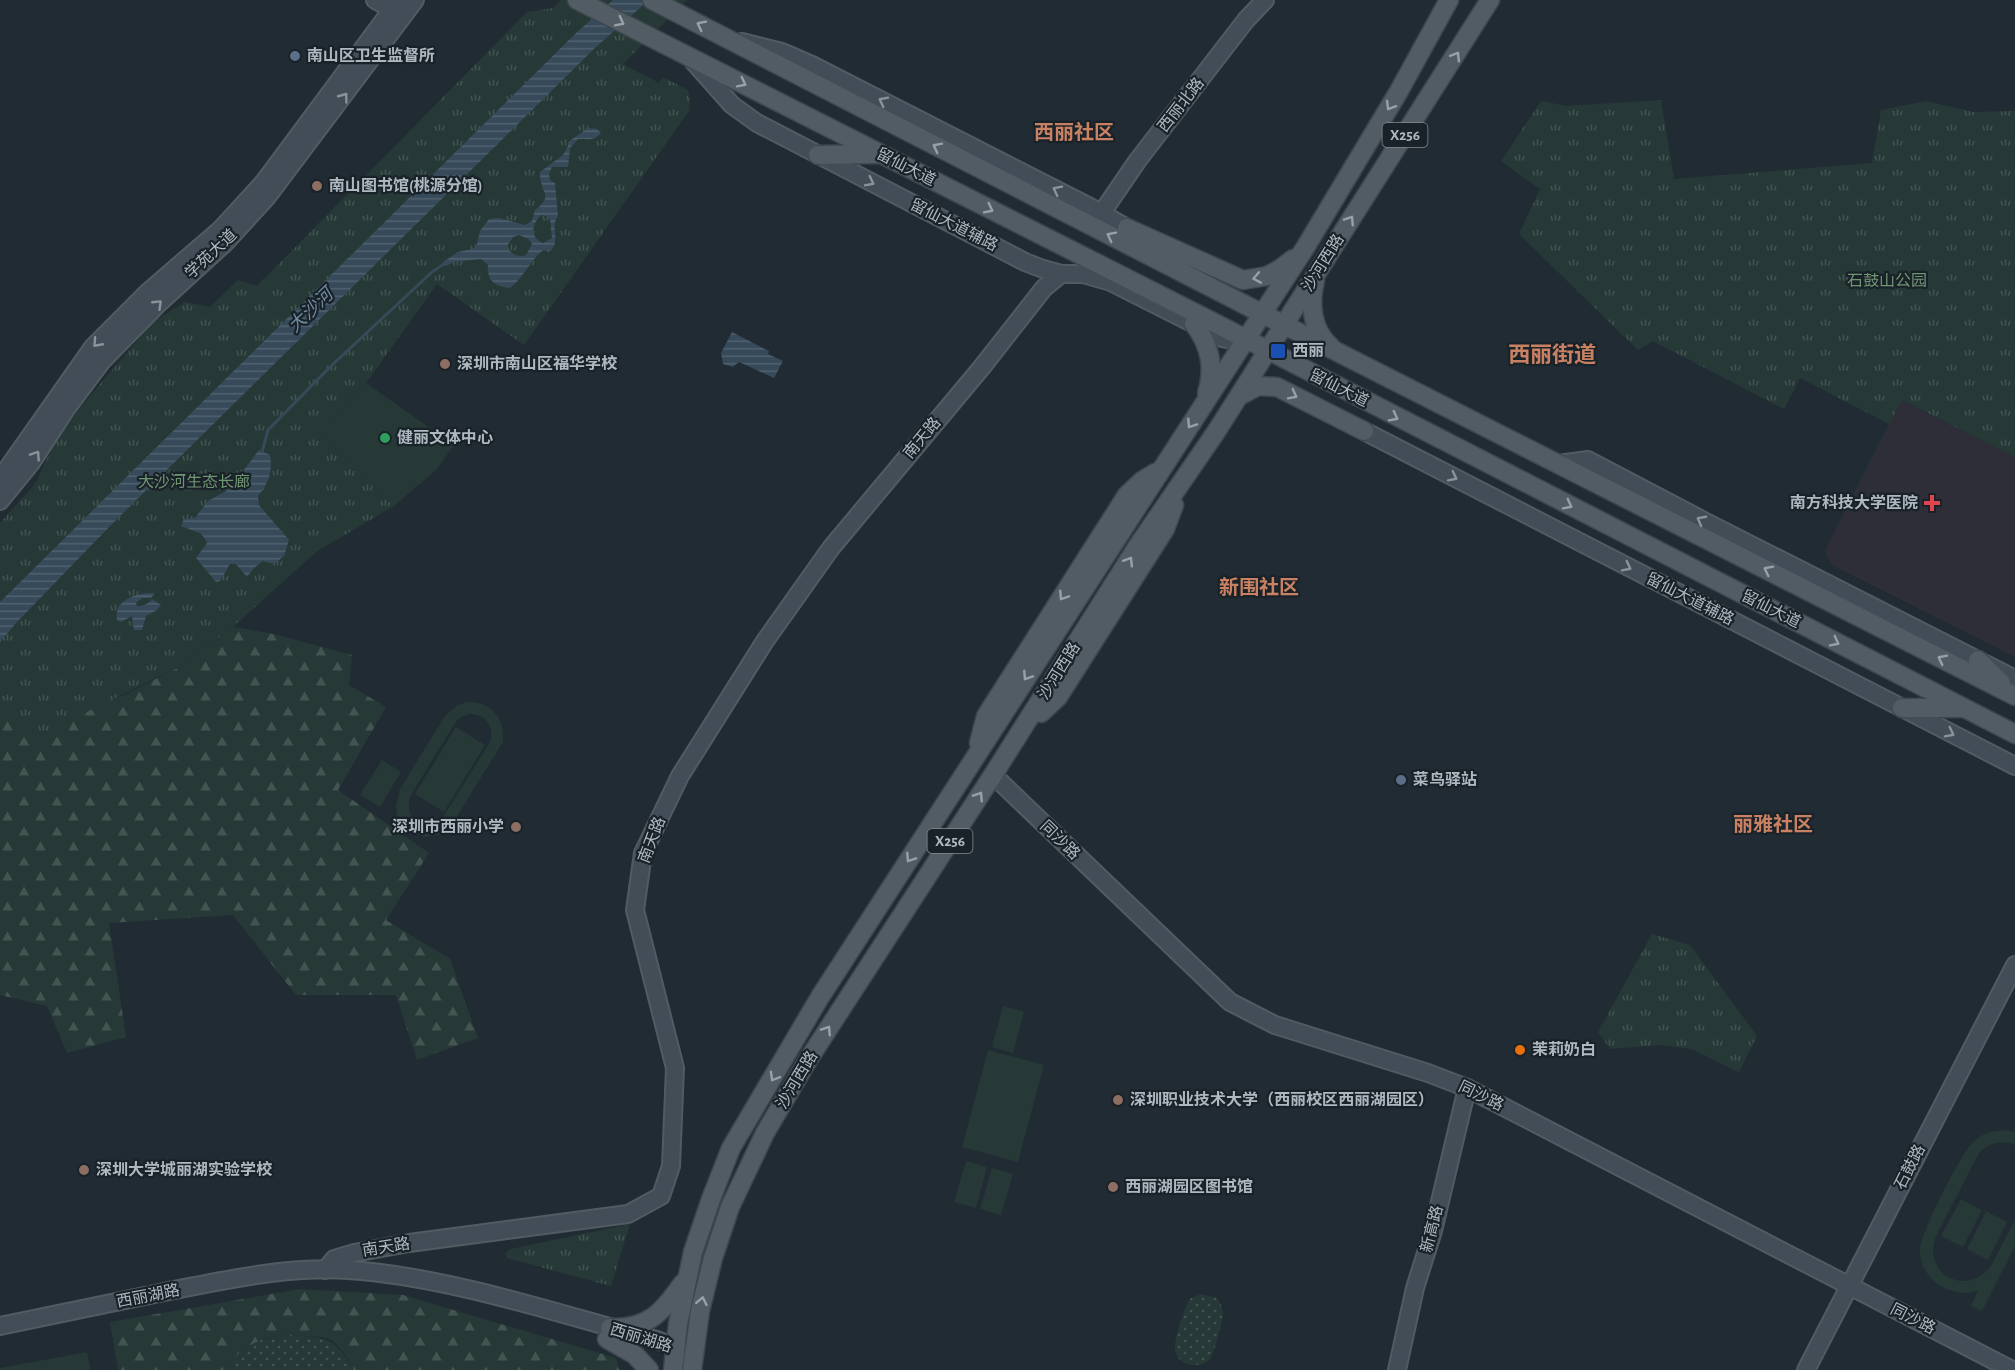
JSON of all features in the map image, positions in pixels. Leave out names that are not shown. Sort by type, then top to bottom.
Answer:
[{"type":"main road","name":"留仙大道","points":[[577,0],[2015,734]]},
{"type":"main road","name":"留仙大道","points":[[652,0],[1558,464],[2014,690]]},
{"type":"main road","name":"沙河西路","points":[[674,1358],[686,1280],[701,1226],[731,1148],[820,997],[1305,248],[1399,91],[1449,0]]},
{"type":"main road","name":"沙河西路","points":[[692,1364],[700,1311],[713,1258],[730,1207],[753,1157],[808,1060],[1020,733],[1058,697],[1165,529],[1183,480],[1268,351],[1490,0]]},
{"type":"main road","points":[[818,155],[881,154]]},
{"type":"main road","points":[[1127,228],[1243,280],[1267,276],[1280,269],[1305,248]]},
{"type":"main road","points":[[1319,269],[1313,291],[1315,321],[1322,338],[1337,352]]},
{"type":"main road","points":[[1194,324],[1202,335],[1210,360],[1211,374],[1205,402]]},
{"type":"main road","points":[[1320,379],[1364,431]]},
{"type":"main road","points":[[1239,396],[1258,386],[1277,387],[1364,431]]},
{"type":"main road","points":[[1978,660],[2014,690]]},
{"type":"main road","points":[[1902,708],[1966,708]]},
{"type":"main road","points":[[608,1333],[640,1325],[653,1319],[664,1309],[686,1280]]},
{"type":"main road","points":[[608,1333],[649,1370]]},
{"type":"street","points":[[375,0],[401,4]]},
{"type":"street","name":"西丽北路","points":[[1101,214],[1138,160],[1246,20],[1265,0]]},
{"type":"street","name":"学苑大道","points":[[0,478],[93,347],[148,292],[221,230],[254,194],[401,4]]},
{"type":"street","name":"学苑大道","points":[[0,501],[31,463],[78,392],[102,361],[152,310],[225,243],[267,197],[401,4]]},
{"type":"street","points":[[724,37],[782,52],[796,58],[1101,214],[1127,228],[1163,262]]},
{"type":"street","name":"留仙大道辅路","points":[[690,57],[743,114],[818,155],[1043,269],[1061,274],[1083,274],[1111,282],[1222,338],[1245,339]]},
{"type":"street","points":[[1043,269],[1044,288]]},
{"type":"street","name":"南天路","points":[[325,1270],[334,1259],[354,1253],[409,1243],[628,1214],[661,1196],[671,1166],[675,1068],[635,910],[643,853],[680,776],[765,641],[831,548],[982,367],[1044,288],[1061,274]]},
{"type":"street","name":"留仙大道辅路","points":[[1364,431],[2015,766]]},
{"type":"street","points":[[1558,464],[1588,460],[1978,660]]},
{"type":"street","name":"同沙路","points":[[993,775],[1230,1002],[1275,1025],[1467,1088],[2012,1370]]},
{"type":"street","name":"石鼓路","points":[[1806,1370],[2015,965]]},
{"type":"street","name":"新高路","points":[[1396,1370],[1467,1088]]},
{"type":"street","name":"西丽湖路","points":[[0,1326],[254,1274],[361,1270],[421,1279],[478,1292],[608,1333],[692,1364]]},
{"type":"street","name":"西丽湖路","points":[[0,1337],[256,1285],[309,1280],[362,1281],[419,1290],[608,1333]]},
{"type":"shaded area","name":"南方科技大学医院","points":[[1901,400],[2015,457],[2015,657],[1832,565],[1828,558],[1825,550]]},
{"type":"green space","name":"大沙河生态长廊","points":[[561,0],[687,0],[623,64],[659,83],[663,77],[688,90],[689,111],[524,345],[437,284],[366,383],[319,432],[394,506],[316,552],[233,627],[181,666],[39,735],[20,730],[0,711],[0,523],[35,484],[53,446],[78,410],[154,321],[185,302],[210,307],[238,280],[257,286],[527,12],[553,8]]},
{"type":"green space","name":"石鼓山公园","points":[[1661,100],[1674,179],[1872,163],[1881,110],[1926,101],[1973,112],[2015,111],[2015,457],[1902,400],[1889,424],[1800,378],[1784,409],[1653,341],[1638,350],[1519,234],[1540,189],[1501,161],[1541,101],[1567,106]]},
{"type":"green space","name":"健丽文体中心","points":[[366,383],[454,445],[437,469],[394,506],[318,432]]},
{"type":"green space","points":[[233,627],[274,634],[352,655],[349,685],[386,707],[338,790],[429,853],[386,920],[450,959],[478,1038],[417,1060],[396,995],[296,995],[233,915],[109,923],[126,1037],[67,1053],[47,1006],[0,995],[0,711],[2,713],[122,696],[181,666]]},
{"type":"green space","points":[[476,702],[489,708],[502,725],[503,742],[449,829],[442,834],[424,837],[407,830],[397,815],[396,806],[400,789],[445,716],[458,705]],"holes":[[[474,714],[488,723],[491,732],[489,744],[441,820],[434,823],[421,823],[416,820],[409,809],[411,795],[458,719]]]},
{"type":"green space","points":[[456,727],[485,745],[444,812],[415,794]]},
{"type":"green space","points":[[382,760],[401,772],[380,807],[360,795]]},
{"type":"green space","points":[[1652,934],[1690,945],[1757,1036],[1739,1072],[1691,1049],[1660,1045],[1610,1049],[1598,1032]]},
{"type":"green space","points":[[1003,1006],[1024,1012],[1013,1053],[992,1047]]},
{"type":"green space","points":[[988,1050],[1044,1065],[1018,1162],[962,1147]]},
{"type":"green space","points":[[2004,1130],[2015,1132],[2015,1145],[1996,1143],[1979,1153],[1936,1236],[1933,1250],[1935,1262],[1941,1271],[1950,1278],[1960,1281],[1971,1280],[1982,1274],[1992,1264],[2015,1220],[2015,1246],[1982,1311],[1971,1306],[1978,1291],[1957,1292],[1947,1289],[1931,1278],[1921,1260],[1920,1249],[1934,1211],[1968,1148],[1981,1136]]},
{"type":"green space","points":[[966,1161],[987,1167],[976,1208],[954,1202]]},
{"type":"green space","points":[[992,1168],[1013,1174],[1001,1215],[980,1209]]},
{"type":"green space","points":[[1961,1199],[1982,1210],[1963,1247],[1941,1236]]},
{"type":"green space","points":[[1986,1211],[2007,1222],[1988,1260],[1967,1249]]},
{"type":"green space","points":[[630,1224],[611,1286],[507,1258],[505,1254],[511,1249]]},
{"type":"green space","points":[[300,1289],[403,1295],[616,1358],[619,1370],[354,1370],[343,1352],[331,1340],[323,1337],[295,1335],[272,1337],[251,1345],[241,1351],[225,1370],[118,1370],[110,1322]]},
{"type":"green space","points":[[1201,1294],[1217,1298],[1221,1305],[1222,1317],[1211,1357],[1204,1363],[1193,1365],[1179,1358],[1176,1354],[1175,1343],[1188,1302],[1191,1298]]},
{"type":"green space","points":[[291,1335],[322,1338],[328,1341],[335,1345],[354,1370],[225,1370],[245,1348],[262,1340]]},
{"type":"green space","points":[[87,1352],[91,1370],[0,1370],[0,1368]]},
{"type":"water","name":"大沙河","points":[[613,0],[649,0],[596,47],[116,520],[0,642],[0,602],[575,34]]},
{"type":"water","points":[[588,128],[597,129],[601,133],[593,138],[578,139],[570,148],[568,167],[552,167],[549,174],[550,180],[555,183],[558,216],[555,225],[555,244],[548,252],[545,249],[540,253],[510,288],[500,286],[490,279],[488,265],[481,259],[454,262],[445,266],[443,262],[458,252],[476,248],[480,231],[489,219],[499,218],[525,225],[532,221],[535,210],[541,205],[545,196],[540,172],[563,155],[571,140]],"holes":[[[541,215],[550,219],[552,238],[543,243],[536,237],[533,230]],[[519,235],[528,239],[532,244],[523,256],[512,253],[507,246],[513,237]]]},
{"type":"water","points":[[732,332],[783,361],[774,378],[739,362],[733,367],[723,364],[721,353]]},
{"type":"water","points":[[259,450],[270,455],[271,467],[265,486],[258,496],[259,505],[289,540],[284,556],[274,564],[263,561],[247,577],[236,564],[230,564],[220,581],[216,582],[196,558],[207,543],[202,534],[181,526],[184,519],[195,518],[208,501],[228,490]]},
{"type":"water","points":[[155,593],[151,598],[142,598],[136,603],[137,606],[141,606],[152,599],[161,605],[146,616],[142,630],[134,630],[132,616],[121,622],[117,620],[119,607],[128,598]]},
{"type":"waterway","points":[[262,452],[268,430],[330,367],[432,272],[444,264]]},
{"type":"place","name":"南山区卫生监督所","points":[[295,56]]},
{"type":"place","name":"南山图书馆(桃源分馆)","points":[[317,186]]},
{"type":"place","name":"西丽","points":[[1278,351]]},
{"type":"place","name":"深圳市南山区福华学校","points":[[445,364]]},
{"type":"place","name":"健丽文体中心","points":[[385,438]]},
{"type":"place","name":"南方科技大学医院","points":[[1932,503]]},
{"type":"place","name":"菜鸟驿站","points":[[1401,780]]},
{"type":"place","name":"深圳市西丽小学","points":[[516,827]]},
{"type":"place","name":"茉莉奶白","points":[[1520,1050]]},
{"type":"place","name":"深圳职业技术大学（西丽校区西丽湖园区）","points":[[1118,1100]]},
{"type":"place","name":"深圳大学城丽湖实验学校","points":[[84,1170]]},
{"type":"place","name":"西丽湖园区图书馆","points":[[1113,1187]]},
{"type":"district","name":"西丽社区","points":[[1074,133]]},
{"type":"district","name":"西丽街道","points":[[1552,355]]},
{"type":"district","name":"新围社区","points":[[1259,588]]},
{"type":"district","name":"丽雅社区","points":[[1773,825]]}]
